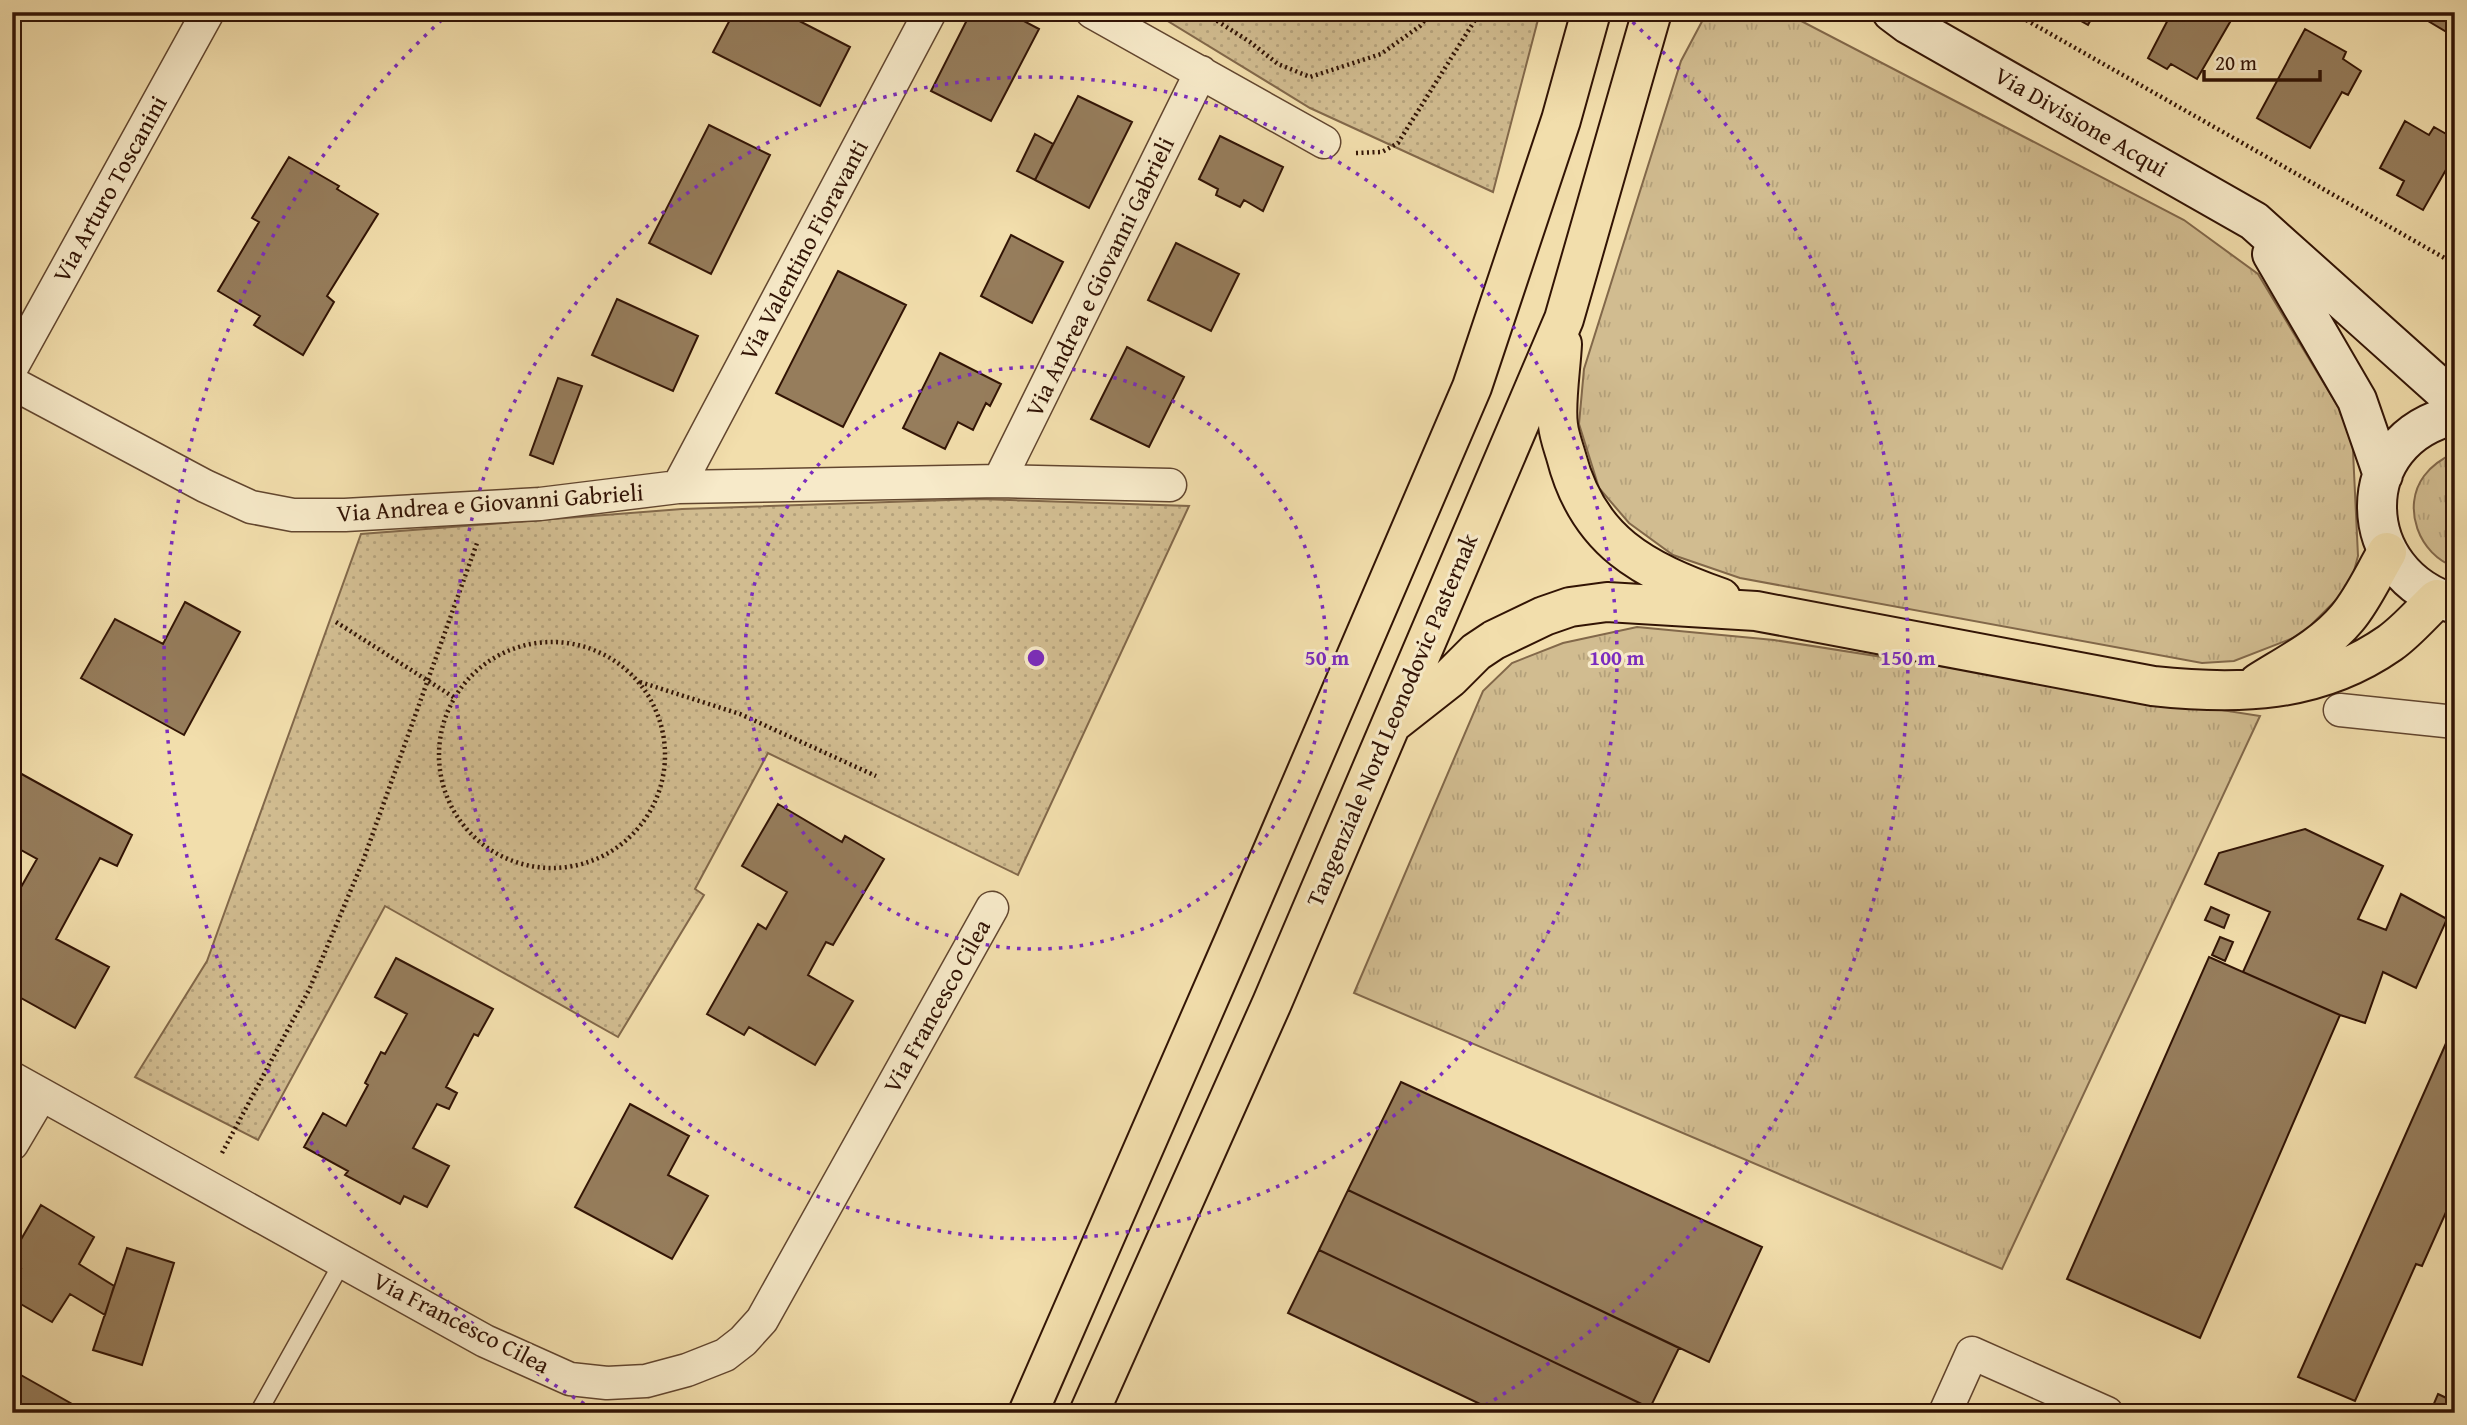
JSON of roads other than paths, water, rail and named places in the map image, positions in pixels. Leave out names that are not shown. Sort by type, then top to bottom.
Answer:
[{"type":"highway","points":[[1028,1413],[1472,387],[1561,120],[1591,12]]},
{"type":"highway","name":"Tangenziale Nord Leonodovic Pasternak","points":[[1089,1413],[1267,1015],[1564,319],[1652,12]]},
{"type":"highway","points":[[1564,319],[1557,424],[1571,475],[1586,510],[1605,534],[1633,558],[1686,586],[1756,611]]},
{"type":"highway","points":[[2244,691],[2315,647],[2346,620],[2387,552]]},
{"type":"highway","points":[[1392,723],[1450,678],[1476,652],[1514,630],[1570,607],[1606,602],[1756,611],[2153,686],[2204,691],[2244,691],[2307,682],[2353,666],[2392,642],[2446,601]]},
{"type":"main road","name":"Via Divisione Acqui","points":[[1893,16],[2254,222],[2455,401]]},
{"type":"main road","points":[[2254,222],[2357,400],[2383,475]]},
{"type":"main road","points":[[2446,601],[2406,578],[2387,552],[2377,521],[2378,490],[2399,446],[2420,428],[2455,415]]},
{"type":"street","name":"Via Arturo Toscanini","points":[[12,367],[208,12]]},
{"type":"street","name":"Via Valentino Fioravanti","points":[[678,487],[930,12]]},
{"type":"street","points":[[1093,12],[1324,142]]},
{"type":"street","name":"Via Andrea e Giovanni Gabrieli","points":[[999,481],[1201,72]]},
{"type":"street","name":"Via Andrea e Giovanni Gabrieli","points":[[12,383],[205,486],[251,507],[293,516],[345,516],[540,504],[678,487],[999,481],[1170,485]]},
{"type":"street","points":[[2340,710],[2455,722]]},
{"type":"street","name":"Via Francesco Cilea","points":[[12,1079],[485,1340],[570,1379],[646,1381],[687,1370],[725,1355],[743,1341],[762,1320],[992,908]]},
{"type":"street","points":[[12,1144],[41,1095]]},
{"type":"street","points":[[1945,1413],[1972,1353],[2107,1413]]},
{"type":"lane","points":[[258,1413],[343,1261]]}]
